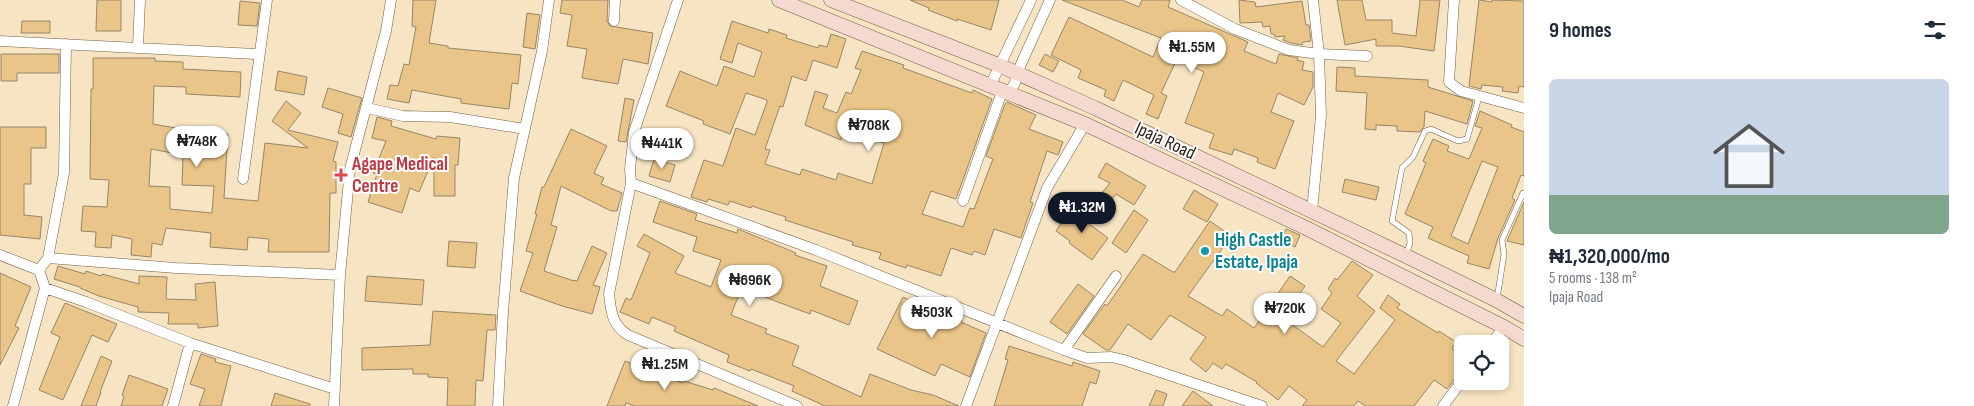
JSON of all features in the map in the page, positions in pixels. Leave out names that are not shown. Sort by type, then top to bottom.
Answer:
[{"type":"main road","name":"Ipaja Road","points":[[780,0],[876,40],[1001,88],[1085,124],[1304,228],[1504,327],[1524,339]]},
{"type":"main road","name":"Ipaja Road","points":[[839,2],[1001,66],[1095,108],[1312,210],[1496,300],[1524,316]]},
{"type":"street","points":[[138,47],[140,0]]},
{"type":"street","points":[[243,179],[258,54],[267,0]]},
{"type":"street","points":[[334,406],[340,275],[350,169],[386,31],[391,0]]},
{"type":"street","points":[[498,406],[503,312],[514,178],[542,51],[549,0]]},
{"type":"street","points":[[614,21],[615,0]]},
{"type":"street","points":[[678,0],[634,132],[630,169],[631,183],[609,294],[611,312],[618,329],[653,346],[797,406]]},
{"type":"street","points":[[963,200],[1001,88],[1001,66],[1031,0]]},
{"type":"street","points":[[1001,88],[1015,83],[1017,73],[1050,0]]},
{"type":"street","points":[[1181,0],[1236,29],[1289,50],[1319,54],[1367,56]]},
{"type":"street","points":[[1312,210],[1321,116],[1319,54],[1313,0]]},
{"type":"street","points":[[1454,0],[1449,82],[1461,91],[1524,108]]},
{"type":"street","points":[[0,41],[258,54]]},
{"type":"street","points":[[39,270],[48,258],[64,173],[66,44]]},
{"type":"street","points":[[367,108],[403,116],[450,117],[525,128]]},
{"type":"street","points":[[966,406],[1047,188],[1085,124]]},
{"type":"street","points":[[631,183],[816,250],[1064,350],[1087,358],[1111,357],[1124,360],[1262,406]]},
{"type":"street","points":[[0,255],[39,270]]},
{"type":"street","points":[[48,258],[176,268],[340,275]]},
{"type":"street","points":[[13,406],[45,288],[39,270]]},
{"type":"street","points":[[1064,350],[1116,276]]},
{"type":"street","points":[[45,288],[190,342],[335,389]]},
{"type":"street","points":[[1498,335],[1504,327]]},
{"type":"street","points":[[173,406],[190,342]]},
{"type":"street","points":[[1443,406],[1455,390]]},
{"type":"lane","points":[[1406,256],[1410,242],[1409,233],[1392,221],[1402,168],[1413,157],[1425,131],[1431,129],[1458,141],[1467,138],[1479,97]]},
{"type":"lane","points":[[1496,300],[1504,254],[1502,240],[1523,193]]},
{"type":"building","points":[[97,0],[121,0],[121,31],[96,31]]},
{"type":"building","points":[[413,0],[436,0],[429,43],[448,46],[448,48],[521,55],[518,84],[512,83],[509,109],[461,103],[461,99],[412,90],[409,103],[387,99],[390,85],[398,86],[404,64],[409,65],[416,27],[412,26]]},
{"type":"building","points":[[562,0],[608,0],[607,21],[610,26],[653,33],[648,64],[623,59],[618,84],[582,78],[587,49],[567,46],[572,15],[560,13]]},
{"type":"building","points":[[910,0],[999,0],[991,30],[957,19],[957,21],[928,10],[929,8]]},
{"type":"building","points":[[1062,0],[1122,0],[1139,7],[1142,0],[1170,0],[1168,7],[1248,42],[1244,51],[1276,64],[1279,54],[1298,58],[1297,60],[1304,62],[1302,70],[1313,72],[1313,87],[1304,105],[1278,93],[1271,112],[1294,121],[1275,169],[1257,162],[1258,158],[1234,149],[1232,155],[1209,148],[1214,134],[1185,123],[1204,72],[1177,59],[1161,93],[1167,96],[1158,119],[1146,114],[1154,95],[1123,80],[1114,101],[1104,96],[1106,90],[1078,78],[1081,70],[1051,55],[1069,17],[1153,57],[1161,38]]},
{"type":"building","points":[[1239,0],[1255,2],[1256,7],[1302,1],[1306,25],[1309,25],[1311,41],[1303,42],[1302,45],[1291,43],[1283,40],[1285,36],[1275,37],[1274,34],[1271,34],[1270,26],[1263,27],[1262,22],[1240,23]]},
{"type":"building","points":[[1337,0],[1362,0],[1366,20],[1392,20],[1392,33],[1416,36],[1420,0],[1440,0],[1434,51],[1399,46],[1376,46],[1376,39],[1345,45]]},
{"type":"building","points":[[1479,0],[1492,2],[1492,0],[1524,1],[1524,87],[1519,86],[1518,93],[1502,91],[1503,87],[1482,85],[1481,89],[1469,86]]},
{"type":"building","points":[[240,1],[260,3],[257,26],[238,25]]},
{"type":"building","points":[[527,13],[540,15],[535,49],[523,47]]},
{"type":"building","points":[[22,21],[50,21],[50,33],[21,33]]},
{"type":"building","points":[[732,21],[768,33],[769,29],[787,35],[786,38],[818,48],[819,45],[827,47],[831,34],[846,39],[837,68],[813,60],[806,81],[792,76],[783,107],[780,106],[765,149],[770,150],[765,164],[800,175],[802,169],[836,180],[838,173],[872,184],[884,143],[844,131],[841,140],[805,125],[815,91],[828,95],[823,108],[837,113],[846,92],[851,94],[861,70],[855,68],[862,51],[904,65],[903,68],[972,93],[973,90],[992,99],[956,199],[931,191],[922,214],[963,227],[970,208],[974,209],[993,159],[986,156],[1005,104],[1007,102],[1036,115],[1029,129],[1063,142],[1058,155],[1047,151],[1030,202],[1033,203],[1021,238],[994,229],[985,255],[974,251],[972,255],[951,248],[941,276],[907,265],[906,268],[879,259],[881,253],[852,245],[853,242],[785,220],[786,217],[752,206],[751,208],[730,201],[728,205],[708,199],[707,202],[691,197],[704,160],[723,166],[736,128],[755,135],[767,102],[767,100],[746,93],[730,134],[703,124],[704,121],[666,106],[680,71],[717,86],[724,66],[754,77],[762,52],[738,43],[732,63],[720,59]]},
{"type":"building","points":[[1,54],[59,54],[59,73],[17,73],[17,81],[1,81]]},
{"type":"building","points":[[1045,54],[1059,61],[1053,72],[1039,65]]},
{"type":"building","points":[[93,58],[155,58],[155,61],[183,62],[183,69],[241,72],[240,97],[186,94],[186,87],[154,86],[153,124],[228,134],[224,198],[258,201],[265,143],[308,148],[272,121],[286,101],[301,113],[288,130],[338,142],[333,161],[336,162],[336,193],[330,193],[329,252],[268,252],[269,239],[248,237],[247,250],[210,247],[211,233],[166,228],[162,245],[152,243],[151,257],[131,255],[132,239],[112,235],[111,248],[95,247],[96,232],[81,231],[83,206],[107,207],[109,180],[90,179],[91,89],[93,89]],"holes":[[[151,149],[183,155],[182,185],[214,186],[212,213],[170,209],[170,187],[149,186]]]},
{"type":"building","points":[[1337,67],[1355,68],[1355,76],[1428,80],[1428,87],[1473,101],[1467,124],[1425,111],[1424,127],[1420,132],[1397,131],[1397,126],[1376,125],[1376,130],[1365,129],[1367,93],[1336,91]]},
{"type":"building","points":[[278,71],[307,77],[304,95],[275,90]]},
{"type":"building","points":[[328,88],[362,98],[351,137],[338,133],[343,114],[322,107]]},
{"type":"building","points":[[625,98],[634,100],[626,142],[618,141]]},
{"type":"building","points":[[1480,111],[1524,132],[1524,176],[1521,175],[1512,198],[1515,200],[1498,238],[1489,269],[1467,263],[1469,256],[1428,238],[1433,227],[1405,214],[1426,163],[1423,161],[1433,139],[1449,146],[1447,151],[1469,159],[1482,128],[1475,126]],"holes":[[[1482,161],[1498,167],[1468,244],[1451,236]]]},
{"type":"building","points":[[377,117],[392,121],[391,126],[436,139],[437,136],[460,138],[458,165],[455,165],[455,196],[434,196],[434,157],[419,192],[410,188],[402,213],[368,202],[377,174],[373,173],[386,141],[372,138]]},
{"type":"building","points":[[0,127],[46,127],[46,148],[31,148],[31,184],[24,184],[24,215],[42,217],[40,239],[0,235]]},
{"type":"building","points":[[571,129],[607,146],[594,173],[604,178],[601,184],[622,193],[617,211],[611,211],[561,186],[551,225],[557,227],[544,271],[577,281],[592,246],[607,253],[593,285],[600,287],[592,314],[562,306],[520,291],[533,253],[526,251],[537,214],[535,214],[542,187],[544,187]]},
{"type":"building","points":[[654,159],[675,165],[670,182],[649,176]]},
{"type":"building","points":[[1106,163],[1146,186],[1134,205],[1116,194],[1103,211],[1093,204],[1110,183],[1098,177]]},
{"type":"building","points":[[1345,179],[1379,187],[1376,200],[1342,192]]},
{"type":"building","points":[[1194,190],[1218,204],[1207,222],[1183,209]]},
{"type":"building","points":[[660,201],[697,214],[695,220],[737,233],[738,229],[796,253],[795,255],[827,266],[820,286],[858,301],[849,325],[811,310],[810,314],[762,296],[764,293],[743,284],[731,315],[767,329],[765,333],[799,346],[792,365],[861,397],[870,374],[911,390],[933,395],[959,406],[825,406],[792,391],[794,386],[751,369],[750,371],[727,362],[729,355],[674,331],[676,327],[652,317],[649,324],[620,312],[626,298],[631,300],[650,253],[637,246],[644,234],[684,256],[675,273],[711,287],[721,260],[693,251],[697,237],[653,222]]},
{"type":"building","points":[[1524,202],[1524,245],[1507,241]]},
{"type":"building","points":[[1071,208],[1090,221],[1089,224],[1108,238],[1092,260],[1056,231]]},
{"type":"building","points":[[1134,210],[1148,220],[1126,253],[1112,243]]},
{"type":"building","points":[[1210,221],[1231,236],[1188,296],[1222,316],[1227,309],[1254,328],[1290,276],[1305,286],[1283,318],[1323,347],[1341,323],[1321,309],[1332,293],[1328,289],[1335,278],[1337,280],[1352,261],[1373,275],[1357,296],[1375,311],[1336,361],[1354,374],[1395,320],[1380,308],[1388,295],[1400,304],[1397,308],[1454,341],[1452,349],[1454,350],[1454,380],[1447,389],[1434,380],[1414,406],[1365,406],[1358,401],[1354,406],[1302,406],[1307,400],[1289,386],[1278,400],[1257,382],[1226,364],[1222,369],[1213,363],[1206,372],[1190,359],[1206,337],[1170,315],[1151,340],[1128,324],[1110,350],[1106,350],[1083,334],[1105,304],[1107,306],[1143,254],[1175,272]]},
{"type":"building","points":[[1286,229],[1300,235],[1295,247],[1281,240]]},
{"type":"building","points":[[449,241],[477,243],[475,268],[447,266]]},
{"type":"building","points":[[58,266],[85,274],[86,271],[139,284],[139,276],[167,277],[166,299],[196,300],[195,284],[215,282],[218,326],[198,328],[198,324],[168,324],[169,313],[138,312],[138,307],[99,296],[80,287],[54,279]]},
{"type":"building","points":[[0,273],[31,287],[15,326],[19,328],[0,365]]},
{"type":"building","points":[[367,276],[424,280],[422,305],[365,301]]},
{"type":"building","points":[[1078,284],[1094,296],[1067,334],[1050,322]]},
{"type":"building","points":[[903,297],[932,311],[934,305],[941,308],[962,318],[961,322],[986,333],[970,377],[941,364],[935,376],[877,349]]},
{"type":"building","points":[[65,303],[117,324],[108,342],[92,335],[63,400],[39,390],[60,337],[51,333]]},
{"type":"building","points":[[433,311],[496,315],[495,330],[487,330],[483,381],[476,380],[475,406],[447,406],[448,378],[428,377],[428,374],[413,374],[413,369],[362,370],[362,348],[430,345]]},
{"type":"building","points":[[1009,346],[1072,366],[1073,362],[1100,371],[1096,384],[1090,382],[1082,406],[994,406],[1008,360],[1005,359]]},
{"type":"building","points":[[201,354],[216,359],[215,362],[231,366],[221,406],[199,406],[205,389],[190,384]]},
{"type":"building","points":[[101,356],[112,361],[96,406],[81,406]]},
{"type":"building","points":[[625,361],[683,383],[684,381],[713,390],[714,388],[758,406],[635,406],[626,403],[625,406],[607,406]]},
{"type":"building","points":[[129,375],[168,389],[162,406],[121,406],[124,396],[122,395]]},
{"type":"building","points":[[1156,390],[1167,394],[1163,406],[1149,406]]},
{"type":"building","points":[[1193,391],[1213,406],[1182,406]]},
{"type":"building","points":[[275,393],[310,404],[310,406],[271,406]]},
{"type":"place","name":"Agape Medical Centre","points":[[341,175]]},
{"type":"place","name":"High Castle Estate, Ipaja","points":[[1205,251]]}]
